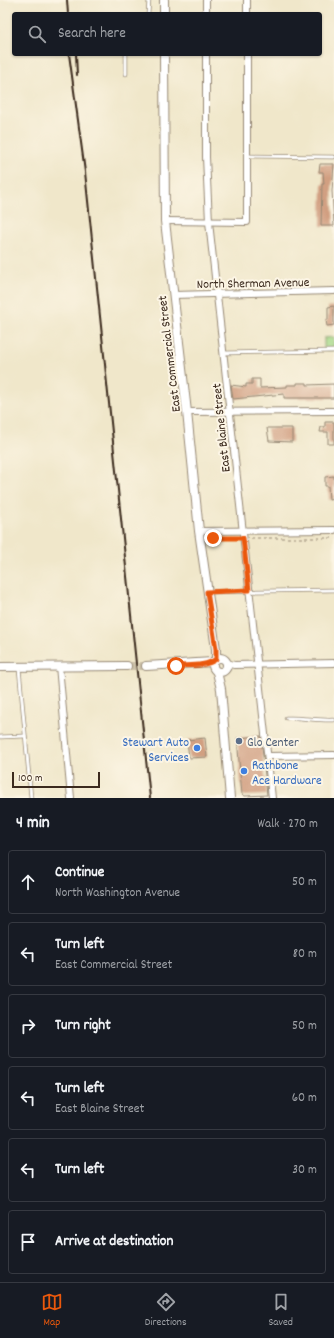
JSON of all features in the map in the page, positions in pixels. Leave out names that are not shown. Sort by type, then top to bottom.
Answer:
[{"type":"street","points":[[164,0],[164,12]]},
{"type":"street","points":[[206,0],[206,12]]},
{"type":"street","points":[[247,0],[247,12]]},
{"type":"street","name":"East Commercial Street","points":[[164,56],[165,221],[199,531],[207,592],[220,665],[230,798]]},
{"type":"street","name":"East Blaine Street","points":[[206,56],[206,156],[208,222],[257,664],[269,756],[272,798]]},
{"type":"street","points":[[165,221],[247,222],[247,56]]},
{"type":"street","name":"North Sherman Avenue","points":[[173,294],[334,291]]},
{"type":"street","points":[[187,412],[334,410]]},
{"type":"street","points":[[199,531],[334,530]]},
{"type":"street","points":[[146,666],[334,663]]},
{"type":"street","points":[[59,666],[71,798]]},
{"type":"street","points":[[0,667],[127,666]]},
{"type":"street","points":[[269,756],[334,755]]},
{"type":"lane","points":[[148,12],[149,0]]},
{"type":"lane","points":[[126,56],[126,74]]},
{"type":"lane","points":[[247,156],[334,157]]},
{"type":"lane","points":[[222,353],[334,351]]},
{"type":"lane","points":[[207,592],[249,590],[334,590]]},
{"type":"lane","points":[[19,667],[31,798]]},
{"type":"lane","points":[[286,718],[307,717],[315,721],[334,720]]},
{"type":"lane","points":[[0,737],[25,736]]},
{"type":"path","points":[[213,538],[334,538]]},
{"type":"green space","points":[[334,337],[334,350],[324,350],[324,338]]},
{"type":"building","points":[[320,164],[334,164],[332,191],[334,226],[321,226],[322,184],[324,184],[323,172],[319,172]]},
{"type":"building","points":[[334,306],[334,325],[327,326],[326,320],[328,320],[328,307]]},
{"type":"building","points":[[252,379],[260,379],[260,388],[287,387],[287,385],[297,385],[297,383],[307,383],[307,385],[334,384],[334,398],[284,398],[284,394],[233,399],[231,385],[246,387],[246,384],[252,384]]},
{"type":"building","points":[[325,422],[334,422],[334,444],[328,444],[328,432],[320,432],[321,427],[325,427]]},
{"type":"building","points":[[267,428],[292,428],[292,442],[269,441]]},
{"type":"building","points":[[334,476],[334,499],[329,500],[328,486],[325,486],[325,477]]},
{"type":"building","points":[[261,736],[267,795],[245,796],[242,794],[237,738]]},
{"type":"building","name":"Stewart Auto Services","points":[[205,738],[207,757],[189,758],[187,740]]},
{"type":"tunnel","points":[[127,666],[146,666]]},
{"type":"railway","points":[[67,0],[68,12]]},
{"type":"railway","points":[[69,56],[85,172],[150,798]]},
{"type":"railway","points":[[76,56],[77,75]]},
{"type":"place","name":"Glo Center","points":[[239,741]]},
{"type":"place","name":"Stewart Auto Services","points":[[197,748]]},
{"type":"place","name":"Rathbone Ace Hardware","points":[[244,771]]},
{"type":"route","points":[[176,666],[205,664],[213,662],[216,659],[216,649],[207,592],[249,590],[243,538],[213,538]]}]
